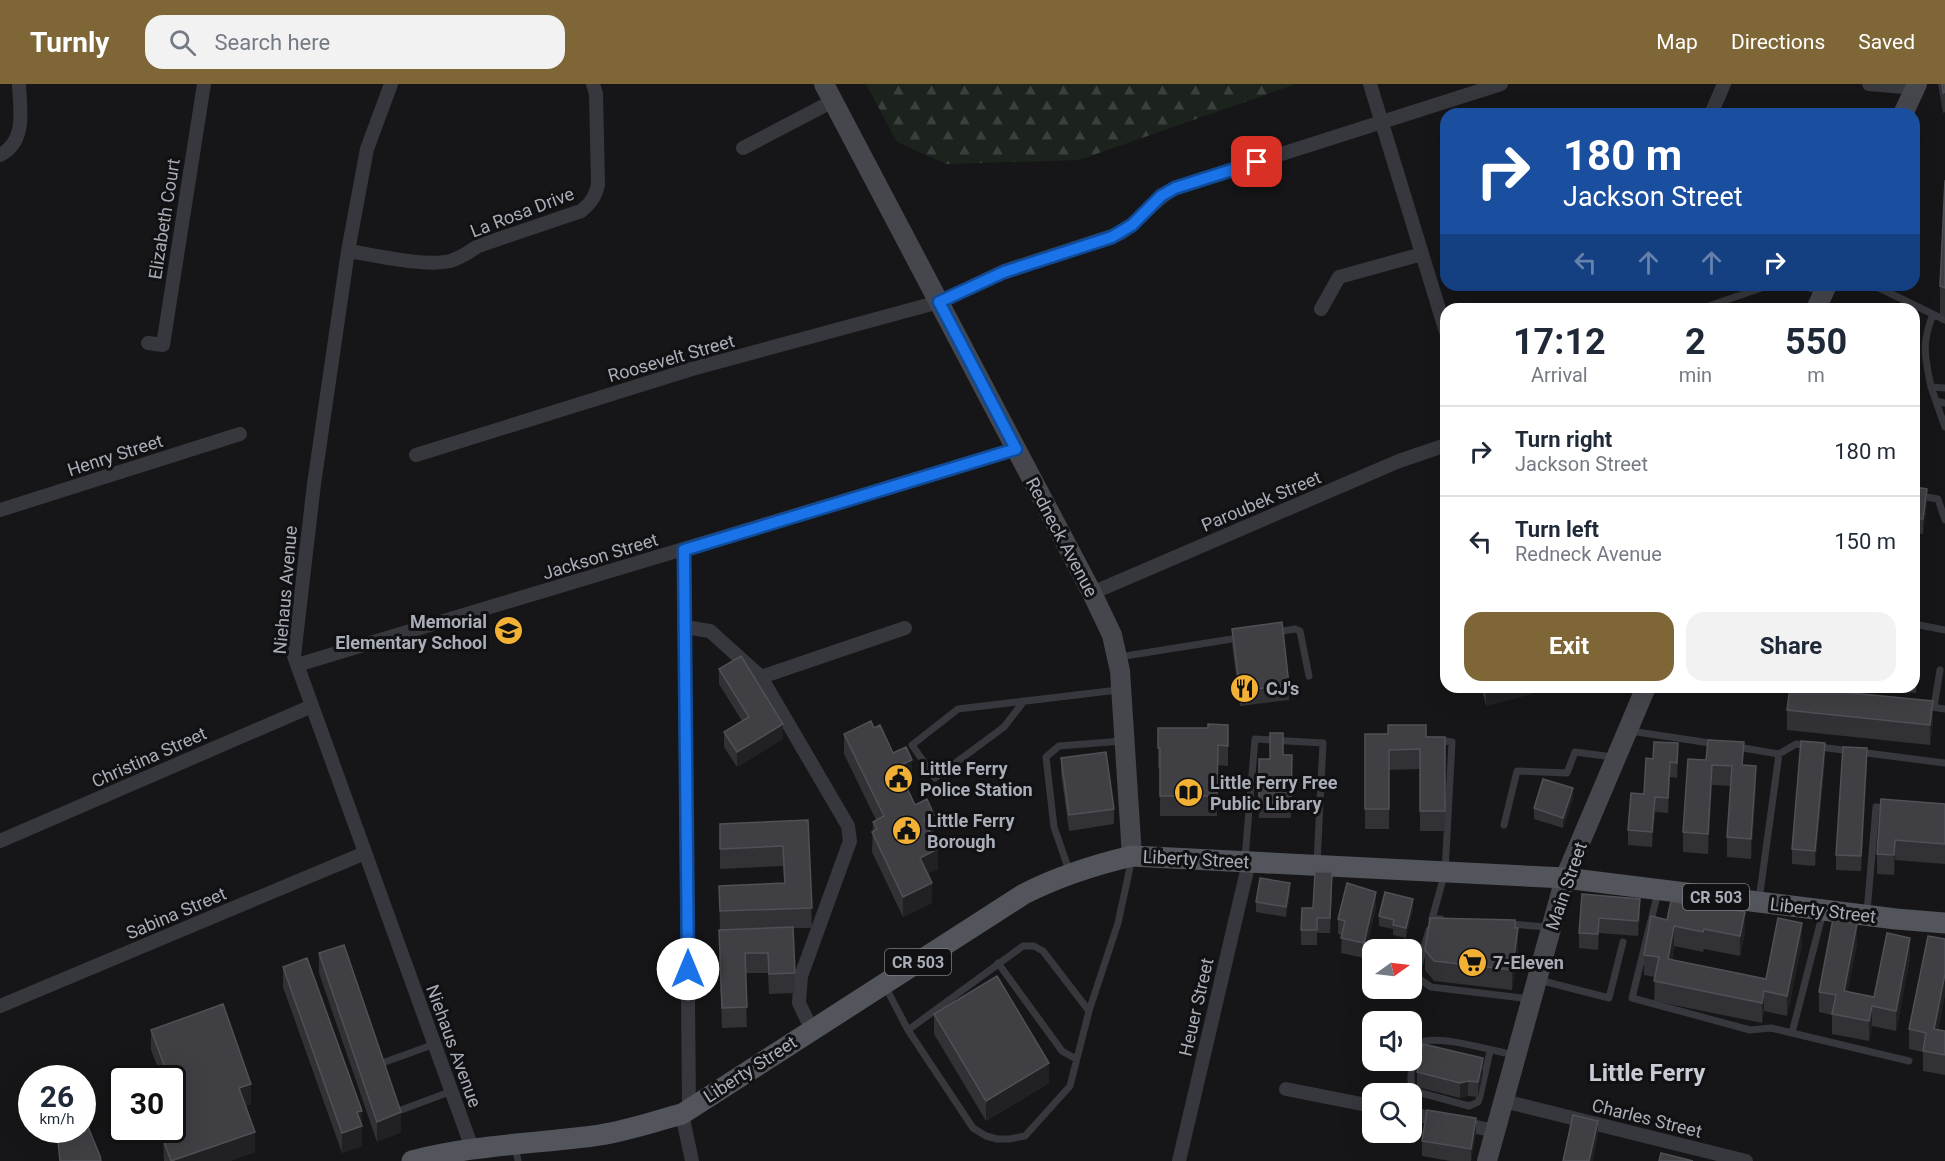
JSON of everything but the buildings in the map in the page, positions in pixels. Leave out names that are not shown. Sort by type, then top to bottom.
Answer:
[{"type":"main road","name":"Liberty Street","points":[[412,1161],[476,1150],[516,1152],[626,1130],[686,1111],[1024,894],[1070,873],[1132,856],[1565,878],[1945,923]]},
{"type":"street","points":[[0,155],[9,151],[20,130],[19,84]]},
{"type":"street","name":"Elizabeth Court","points":[[148,343],[163,345],[204,84]]},
{"type":"street","name":"Niehaus Avenue","points":[[392,84],[367,149],[348,251],[314,484],[294,656],[452,1091],[476,1150]]},
{"type":"street","name":"La Rosa Drive","points":[[348,251],[433,263],[450,261],[478,246],[581,211],[596,194],[598,185],[596,94],[593,84]]},
{"type":"street","points":[[1370,84],[1440,312]]},
{"type":"street","name":"Roosevelt Street","points":[[416,455],[692,369],[939,302],[1004,272],[1121,232],[1132,225],[1161,196],[1175,188],[1500,84]]},
{"type":"street","points":[[1714,108],[1724,84]]},
{"type":"street","points":[[1869,84],[1916,86],[1907,108]]},
{"type":"street","points":[[743,148],[828,92]]},
{"type":"street","name":"Redneck Avenue","points":[[828,92],[1112,635],[1121,690],[1132,856]]},
{"type":"street","points":[[1321,309],[1339,277],[1422,254]]},
{"type":"street","name":"Henry Street","points":[[0,510],[240,434]]},
{"type":"street","name":"Paroubek Street","points":[[1092,593],[1399,461],[1440,447]]},
{"type":"street","name":"Jackson Street","points":[[297,665],[1016,449]]},
{"type":"street","points":[[684,550],[686,1111],[692,1161]]},
{"type":"street","points":[[685,627],[710,631],[760,677],[848,826],[850,841],[801,976],[799,1003],[812,1030]]},
{"type":"street","points":[[760,677],[906,628]]},
{"type":"street","name":"Main Street","points":[[1487,1161],[1565,878],[1643,693]]},
{"type":"street","name":"Christina Street","points":[[0,842],[312,706]]},
{"type":"street","name":"Sabina Street","points":[[0,1006],[365,853]]},
{"type":"street","name":"Heuer Street","points":[[1179,1161],[1247,862]]},
{"type":"street","points":[[1286,1089],[1362,1104]]},
{"type":"street","name":"Charles Street","points":[[1504,1101],[1746,1161]]},
{"type":"street","points":[[1422,1116],[1496,1131]]},
{"type":"lane","points":[[1718,303],[1752,291]]},
{"type":"lane","points":[[1885,291],[1910,303]]},
{"type":"lane","points":[[1920,308],[1945,320]]},
{"type":"lane","points":[[1933,314],[1925,335],[1925,355],[1931,387],[1945,427]]},
{"type":"lane","points":[[1931,387],[1945,388]]},
{"type":"lane","points":[[1936,401],[1945,403]]},
{"type":"lane","points":[[1920,496],[1938,499],[1945,520]]},
{"type":"lane","points":[[1920,625],[1945,630]]},
{"type":"lane","points":[[1273,632],[1295,629],[1300,631],[1309,676]]},
{"type":"lane","points":[[1116,658],[1250,636]]},
{"type":"lane","points":[[1934,707],[1940,670]]},
{"type":"lane","points":[[1024,701],[1004,727],[935,778],[912,745],[958,710],[1024,701],[1121,690]]},
{"type":"lane","points":[[1851,693],[1863,695]]},
{"type":"lane","points":[[1922,705],[1945,709]]},
{"type":"lane","points":[[1627,731],[1721,745]]},
{"type":"lane","points":[[1247,862],[1255,739],[1323,744],[1317,865]]},
{"type":"lane","points":[[1429,740],[1452,742],[1445,872],[1416,975],[1431,987],[1532,999]]},
{"type":"lane","points":[[1070,873],[1054,827],[1046,757],[1059,746],[1124,741]]},
{"type":"lane","points":[[1733,747],[1779,754],[1796,744],[1945,763]]},
{"type":"lane","points":[[1504,825],[1517,771],[1567,773],[1575,752],[1616,758]]},
{"type":"lane","points":[[1759,902],[1779,754]]},
{"type":"lane","points":[[1867,915],[1876,807],[1899,809]]},
{"type":"lane","points":[[884,983],[908,1030],[973,1128],[986,1136],[997,1139],[1025,1136],[1070,1086],[1089,1011],[1118,922],[1132,856]]},
{"type":"lane","points":[[1659,890],[1632,998],[1750,1030],[1771,1028],[1909,1061]]},
{"type":"lane","points":[[1792,1033],[1824,910]]},
{"type":"lane","points":[[1432,919],[1444,920]]},
{"type":"lane","points":[[1504,924],[1552,927]]},
{"type":"lane","points":[[1537,980],[1609,998],[1623,942]]},
{"type":"lane","points":[[908,1030],[1023,946],[1034,946],[1043,951],[1089,1011]]},
{"type":"lane","points":[[998,963],[1062,1051],[1076,1059]]},
{"type":"lane","points":[[1491,1051],[1478,1102],[1469,1106],[1414,1091],[1410,1084],[1418,1051],[1425,1041],[1435,1039],[1516,1056]]},
{"type":"lane","points":[[385,1062],[435,1044]]},
{"type":"lane","points":[[401,1110],[452,1091]]},
{"type":"green space","points":[[866,84],[1296,84],[1079,160],[946,164],[897,142]]},
{"type":"place","name":"Memorial Elementary School","points":[[508,631]]},
{"type":"place","name":"CJ's","points":[[1245,688]]},
{"type":"place","name":"Little Ferry Police Station","points":[[899,778]]},
{"type":"place","name":"Little Ferry Free Public Library","points":[[1189,792]]},
{"type":"place","name":"Little Ferry Borough","points":[[906,830]]},
{"type":"place","name":"7-Eleven","points":[[1472,962]]},
{"type":"district","name":"Little Ferry","points":[[1647,1073]]},
{"type":"route","points":[[688,969],[684,550],[1016,449],[939,302],[1004,272],[1112,237],[1132,225],[1161,196],[1175,188],[1257,162]]}]
